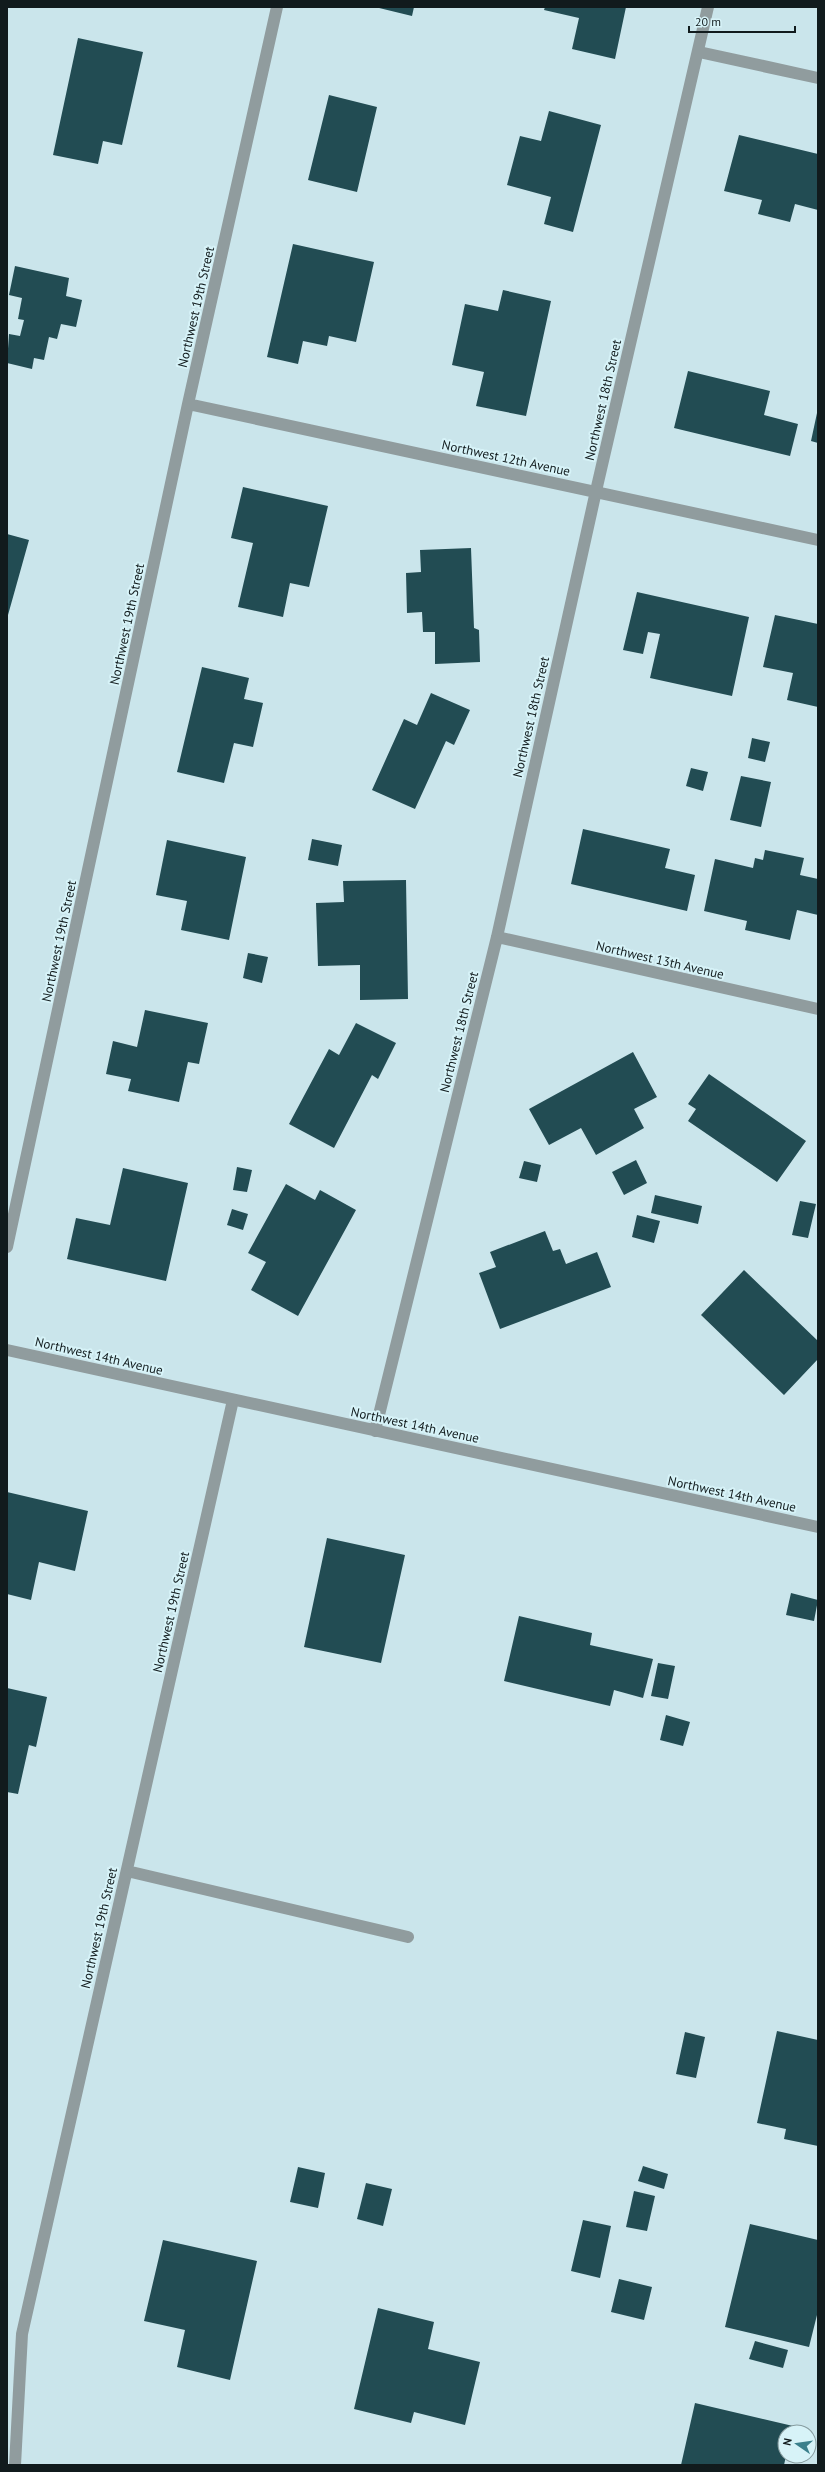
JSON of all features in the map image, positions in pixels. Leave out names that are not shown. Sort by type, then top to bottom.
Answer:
[{"type":"street","name":"Northwest 19th Street","points":[[7,1247],[188,404],[276,7]]},
{"type":"street","name":"Northwest 18th Street","points":[[375,1431],[496,937],[596,491],[699,52],[708,7]]},
{"type":"street","points":[[699,52],[818,78]]},
{"type":"street","name":"Northwest 12th Avenue","points":[[188,404],[818,540]]},
{"type":"street","name":"Northwest 13th Avenue","points":[[496,937],[818,1010]]},
{"type":"street","name":"Northwest 14th Avenue","points":[[7,1350],[818,1527]]},
{"type":"street","name":"Northwest 19th Street","points":[[19,2464],[22,2334],[233,1400]]},
{"type":"street","points":[[127,1871],[408,1937]]},
{"type":"building","points":[[375,7],[414,7],[412,16]]},
{"type":"building","points":[[545,7],[626,7],[615,59],[572,49],[579,18],[544,10]]},
{"type":"building","points":[[78,38],[143,52],[122,145],[103,141],[98,164],[53,155]]},
{"type":"building","points":[[329,95],[377,107],[357,192],[308,180]]},
{"type":"building","points":[[549,111],[601,125],[573,232],[544,224],[551,197],[507,185],[520,136],[541,141]]},
{"type":"building","points":[[739,135],[818,154],[818,210],[795,204],[790,222],[758,214],[762,200],[724,191]]},
{"type":"building","points":[[293,244],[374,262],[356,342],[329,336],[327,346],[303,341],[298,364],[267,357]]},
{"type":"building","points":[[15,266],[69,278],[66,296],[82,300],[76,327],[61,324],[57,339],[49,337],[44,360],[34,358],[32,369],[7,363],[9,334],[20,336],[24,320],[18,319],[22,298],[9,295]]},
{"type":"building","points":[[503,290],[551,301],[526,416],[476,406],[484,372],[452,365],[465,304],[498,311]]},
{"type":"building","points":[[688,371],[770,391],[764,415],[798,424],[790,456],[674,428]]},
{"type":"building","points":[[818,413],[818,443],[811,441]]},
{"type":"building","points":[[243,487],[328,506],[309,587],[290,583],[283,617],[238,607],[253,543],[231,538]]},
{"type":"building","points":[[7,534],[29,540],[8,615],[7,615]]},
{"type":"building","points":[[471,548],[474,628],[479,630],[480,662],[435,664],[435,632],[423,632],[422,612],[407,613],[406,573],[421,572],[420,550]]},
{"type":"building","points":[[637,592],[749,617],[732,696],[650,678],[660,634],[648,632],[643,654],[623,650]]},
{"type":"building","points":[[775,615],[818,624],[818,707],[787,700],[793,673],[763,667]]},
{"type":"building","points":[[202,667],[249,678],[244,699],[263,703],[253,747],[234,743],[224,783],[177,772]]},
{"type":"building","points":[[431,693],[470,710],[454,745],[446,741],[415,809],[372,790],[404,719],[417,725]]},
{"type":"building","points":[[752,738],[770,742],[765,762],[748,758]]},
{"type":"building","points":[[691,768],[708,772],[703,791],[686,786]]},
{"type":"building","points":[[741,776],[771,782],[761,827],[730,820]]},
{"type":"building","points":[[583,829],[670,849],[665,868],[695,875],[687,911],[571,884]]},
{"type":"building","points":[[312,839],[342,845],[338,866],[308,860]]},
{"type":"building","points":[[167,840],[246,857],[229,940],[181,930],[187,901],[156,895]]},
{"type":"building","points":[[765,850],[804,858],[800,875],[818,879],[818,915],[797,910],[790,940],[745,930],[747,921],[704,911],[715,859],[753,868],[755,858],[763,860]]},
{"type":"building","points":[[406,880],[408,999],[360,1000],[360,965],[318,966],[316,903],[344,902],[343,881]]},
{"type":"building","points":[[248,953],[268,957],[262,983],[243,978]]},
{"type":"building","points":[[145,1010],[208,1023],[199,1064],[188,1062],[179,1102],[128,1091],[131,1079],[106,1074],[113,1041],[137,1047]]},
{"type":"building","points":[[356,1023],[396,1043],[378,1079],[372,1075],[334,1148],[289,1124],[329,1049],[339,1055]]},
{"type":"building","points":[[633,1052],[657,1097],[634,1109],[644,1128],[596,1155],[581,1128],[549,1145],[529,1109]]},
{"type":"building","points":[[709,1074],[806,1141],[777,1182],[688,1121],[696,1109],[688,1104]]},
{"type":"building","points":[[636,1160],[647,1183],[624,1195],[612,1172]]},
{"type":"building","points":[[524,1161],[541,1165],[537,1182],[519,1178]]},
{"type":"building","points":[[237,1167],[252,1170],[247,1192],[233,1190]]},
{"type":"building","points":[[123,1168],[188,1183],[166,1281],[67,1259],[76,1218],[110,1225]]},
{"type":"building","points":[[286,1184],[315,1200],[320,1190],[356,1210],[298,1316],[251,1290],[266,1262],[248,1253]]},
{"type":"building","points":[[655,1195],[702,1206],[698,1224],[651,1213]]},
{"type":"building","points":[[800,1201],[816,1204],[808,1238],[792,1235]]},
{"type":"building","points":[[232,1209],[248,1214],[243,1230],[227,1225]]},
{"type":"building","points":[[637,1215],[660,1221],[654,1243],[632,1237]]},
{"type":"building","points":[[545,1231],[553,1251],[560,1249],[566,1264],[597,1252],[611,1287],[500,1329],[479,1273],[496,1267],[490,1252]]},
{"type":"building","points":[[744,1270],[818,1341],[818,1359],[784,1395],[701,1315]]},
{"type":"building","points":[[7,1492],[88,1511],[75,1571],[39,1562],[31,1600],[7,1594]]},
{"type":"building","points":[[327,1538],[405,1555],[381,1663],[304,1647]]},
{"type":"building","points":[[791,1593],[818,1600],[814,1621],[786,1615]]},
{"type":"building","points":[[519,1616],[592,1633],[590,1645],[653,1659],[643,1698],[614,1690],[610,1706],[504,1681]]},
{"type":"building","points":[[658,1663],[675,1666],[668,1699],[651,1696]]},
{"type":"building","points":[[7,1688],[47,1697],[36,1747],[29,1745],[18,1794],[7,1792]]},
{"type":"building","points":[[666,1715],[690,1722],[683,1746],[660,1740]]},
{"type":"building","points":[[777,2031],[818,2040],[818,2146],[784,2139],[786,2129],[757,2123]]},
{"type":"building","points":[[685,2032],[705,2037],[696,2078],[676,2074]]},
{"type":"building","points":[[643,2166],[668,2174],[664,2189],[638,2181]]},
{"type":"building","points":[[298,2167],[325,2173],[318,2208],[290,2202]]},
{"type":"building","points":[[366,2183],[392,2189],[383,2226],[357,2219]]},
{"type":"building","points":[[634,2191],[655,2196],[647,2231],[626,2227]]},
{"type":"building","points":[[583,2220],[611,2226],[600,2278],[571,2271]]},
{"type":"building","points":[[750,2224],[818,2240],[818,2311],[809,2347],[725,2327]]},
{"type":"building","points":[[163,2240],[257,2261],[230,2380],[177,2367],[185,2330],[144,2321]]},
{"type":"building","points":[[619,2279],[652,2287],[644,2320],[611,2312]]},
{"type":"building","points":[[378,2308],[434,2322],[428,2349],[480,2362],[465,2425],[414,2412],[411,2423],[354,2409]]},
{"type":"building","points":[[755,2341],[788,2350],[783,2368],[749,2359]]},
{"type":"building","points":[[695,2403],[784,2424],[777,2424],[777,2464],[784,2465],[681,2465]]}]
